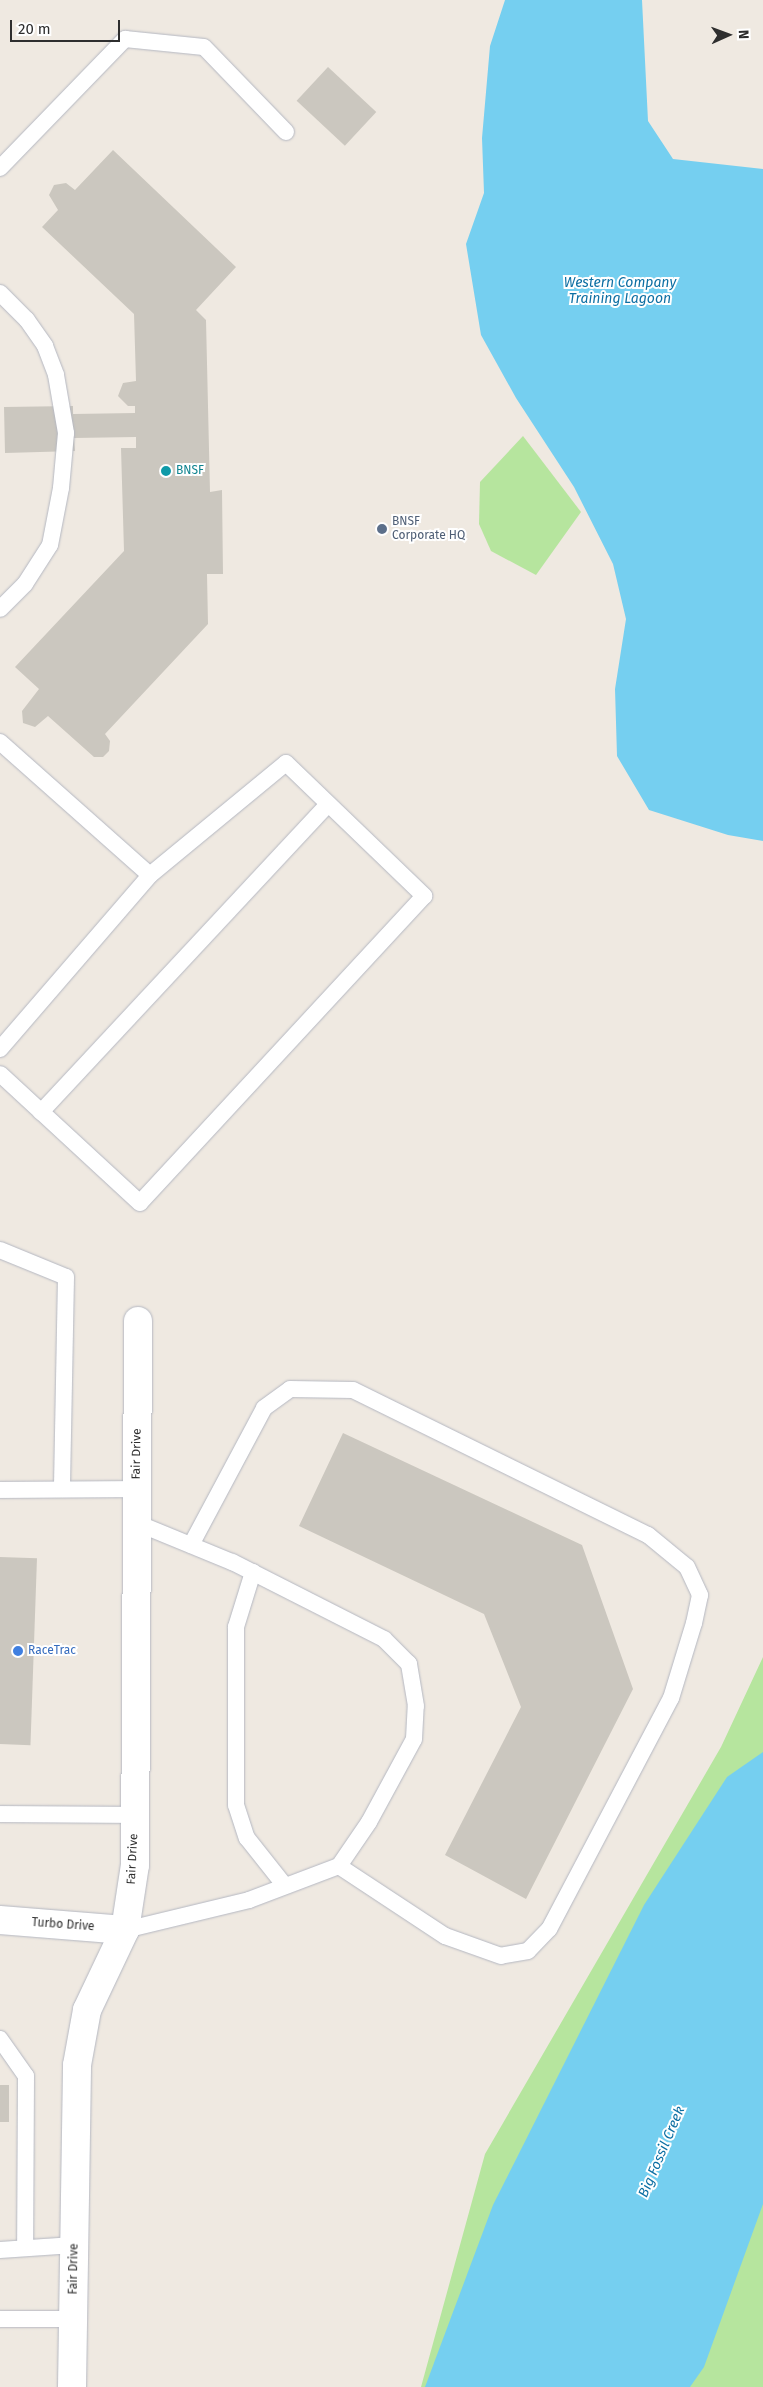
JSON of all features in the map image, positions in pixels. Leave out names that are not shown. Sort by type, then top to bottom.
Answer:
[{"type":"street","name":"Fair Drive","points":[[72,2387],[77,2065],[87,2010],[125,1930],[134,1865],[138,1322]]},
{"type":"street","name":"Turbo Drive","points":[[0,1920],[125,1930]]},
{"type":"lane","points":[[0,168],[125,39],[204,48],[286,132]]},
{"type":"lane","points":[[0,293],[27,320],[45,346],[56,375],[66,432],[61,488],[50,546],[25,584],[0,609]]},
{"type":"lane","points":[[0,742],[150,875]]},
{"type":"lane","points":[[0,1049],[150,875],[286,763],[424,896],[140,1203],[0,1074]]},
{"type":"lane","points":[[41,1112],[328,804]]},
{"type":"lane","points":[[0,1250],[66,1277],[62,1489]]},
{"type":"lane","points":[[191,1546],[264,1408],[290,1389],[353,1390],[648,1535],[687,1567],[700,1594],[694,1623],[671,1698],[549,1929],[528,1951],[501,1956],[445,1936],[339,1866]]},
{"type":"lane","points":[[0,1490],[137,1489]]},
{"type":"lane","points":[[125,1930],[249,1900],[339,1866],[369,1822],[414,1739],[416,1706],[409,1664],[384,1639],[253,1572],[137,1523]]},
{"type":"lane","points":[[253,1572],[236,1627],[236,1805],[247,1838],[285,1886]]},
{"type":"lane","points":[[0,1814],[135,1815]]},
{"type":"lane","points":[[0,2039],[26,2076],[25,2248]]},
{"type":"lane","points":[[0,2250],[74,2245]]},
{"type":"lane","points":[[0,2318],[72,2319]]},
{"type":"green space","points":[[523,436],[581,512],[536,575],[491,551],[479,524],[480,482]]},
{"type":"green space","points":[[763,1657],[763,2387],[421,2387],[485,2154],[721,1747]]},
{"type":"water","name":"Western Company Training Lagoon","points":[[505,0],[642,0],[648,121],[673,159],[763,169],[763,841],[728,835],[649,810],[617,756],[615,689],[626,619],[613,564],[574,487],[516,398],[481,335],[466,244],[484,193],[482,138],[490,46]]},
{"type":"water","name":"Big Fossil Creek","points":[[763,1752],[763,2204],[704,2367],[690,2387],[425,2387],[493,2205],[644,1905],[727,1777]]},
{"type":"building","points":[[328,67],[376,112],[345,146],[297,101]]},
{"type":"building","name":"BNSF","points":[[113,150],[236,267],[196,310],[206,320],[210,492],[222,490],[223,574],[207,574],[208,624],[105,734],[110,741],[109,751],[103,757],[94,757],[48,716],[35,727],[23,723],[22,711],[39,689],[15,667],[124,551],[121,448],[136,448],[136,437],[74,438],[75,451],[5,453],[4,407],[73,406],[73,414],[135,413],[135,406],[128,406],[118,396],[123,383],[136,381],[134,314],[42,227],[58,210],[49,195],[54,185],[66,183],[75,190]]},
{"type":"building","points":[[343,1433],[582,1545],[633,1689],[526,1899],[445,1855],[521,1707],[484,1614],[299,1526]]},
{"type":"building","name":"RaceTrac","points":[[0,1557],[37,1558],[30,1745],[0,1744]]},
{"type":"building","points":[[0,2085],[9,2085],[9,2122],[0,2122]]},
{"type":"place","name":"BNSF","points":[[166,471]]},
{"type":"place","name":"BNSF Corporate HQ","points":[[382,529]]},
{"type":"place","name":"RaceTrac","points":[[18,1651]]}]
